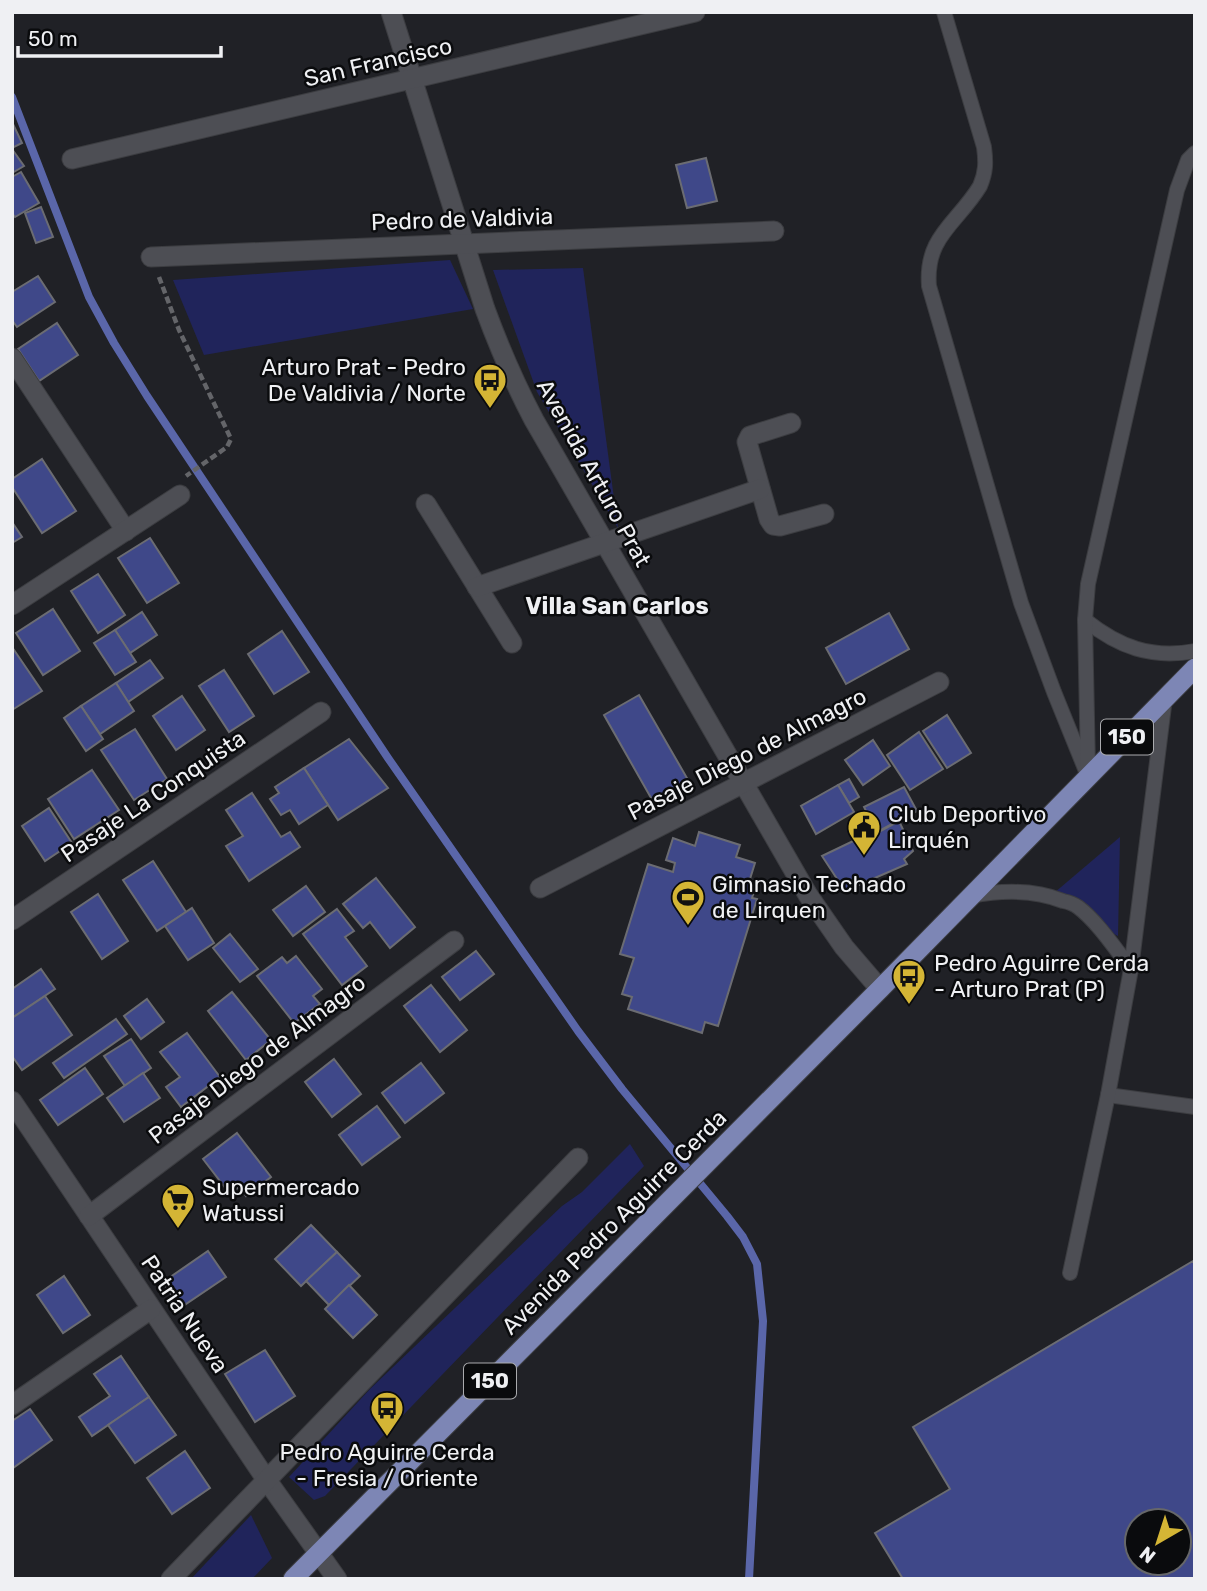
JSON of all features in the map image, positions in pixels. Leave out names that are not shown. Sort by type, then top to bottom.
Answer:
[{"type":"main road","name":"150","points":[[880,989],[1195,668]]},
{"type":"main road","name":"Avenida Pedro Aguirre Cerda","points":[[293,1579],[880,989]]},
{"type":"street","name":"Avenida Arturo Prat","points":[[391,12],[464,244],[495,337],[511,375],[604,543],[808,895],[844,947],[880,989]]},
{"type":"street","name":"San Francisco","points":[[72,159],[695,12]]},
{"type":"street","name":"Pedro de Valdivia","points":[[151,257],[774,231]]},
{"type":"street","points":[[12,358],[127,531]]},
{"type":"street","points":[[791,423],[748,438],[747,445],[769,519],[776,526],[824,514]]},
{"type":"street","points":[[12,605],[127,531],[179,488]]},
{"type":"street","points":[[477,587],[760,489]]},
{"type":"street","points":[[426,504],[512,643]]},
{"type":"street","name":"Pasaje Diego de Almagro","points":[[540,888],[939,682]]},
{"type":"street","name":"Pasaje La Conquista","points":[[12,920],[320,712]]},
{"type":"street","name":"Pasaje Diego de Almagro","points":[[89,1216],[454,941]]},
{"type":"street","name":"Patria Nueva","points":[[12,1101],[266,1479],[337,1579]]},
{"type":"street","points":[[171,1579],[579,1158]]},
{"type":"street","points":[[12,1405],[152,1308]]},
{"type":"lane","points":[[944,12],[986,161],[985,175],[980,186],[936,244],[929,265],[929,286],[1021,603],[1088,776]]},
{"type":"lane","points":[[1088,776],[1085,620],[1087,584],[1177,190],[1188,160],[1195,153]]},
{"type":"lane","points":[[1085,620],[1121,644],[1142,651],[1162,654],[1195,651]]},
{"type":"lane","points":[[1070,1273],[1108,1095],[1131,969],[1165,698]]},
{"type":"lane","points":[[971,896],[995,891],[1018,891],[1042,894],[1077,906],[1131,969]]},
{"type":"lane","points":[[1108,1095],[1195,1107]]},
{"type":"path","points":[[151,257],[179,330],[231,439],[227,447],[179,488]]},
{"type":"shaded area","points":[[450,260],[473,309],[204,355],[173,280]]},
{"type":"shaded area","points":[[583,268],[618,528],[537,392],[493,270]]},
{"type":"shaded area","points":[[1120,837],[1118,936],[1047,899]]},
{"type":"shaded area","points":[[630,1144],[644,1166],[325,1496],[314,1500],[289,1477],[370,1389]]},
{"type":"shaded area","points":[[251,1515],[272,1558],[252,1579],[191,1579]]},
{"type":"building","points":[[12,122],[22,143],[12,148]]},
{"type":"building","points":[[12,149],[24,166],[12,173]]},
{"type":"building","points":[[706,158],[717,201],[687,208],[676,165]]},
{"type":"building","points":[[21,172],[39,203],[15,217],[12,213],[12,177]]},
{"type":"building","points":[[41,207],[53,237],[36,243],[25,213]]},
{"type":"building","points":[[38,276],[55,302],[17,327],[12,320],[12,292]]},
{"type":"building","points":[[57,323],[78,355],[39,381],[18,349]]},
{"type":"building","points":[[42,459],[76,511],[42,533],[12,487],[12,479]]},
{"type":"building","points":[[12,522],[22,537],[12,543]]},
{"type":"building","points":[[150,538],[179,583],[147,603],[118,558]]},
{"type":"building","points":[[98,574],[125,615],[98,633],[71,591]]},
{"type":"building","points":[[53,609],[80,651],[43,675],[16,633]]},
{"type":"building","points":[[142,612],[157,635],[130,653],[115,630]]},
{"type":"building","points":[[889,613],[909,649],[846,684],[826,648]]},
{"type":"building","points":[[115,630],[136,662],[115,675],[94,643]]},
{"type":"building","points":[[282,631],[309,672],[274,694],[248,654]]},
{"type":"building","points":[[12,647],[42,691],[12,710]]},
{"type":"building","points":[[150,660],[163,678],[128,702],[116,683]]},
{"type":"building","points":[[224,670],[254,716],[229,732],[199,686]]},
{"type":"building","points":[[116,683],[134,711],[100,734],[81,706]]},
{"type":"building","points":[[639,695],[691,785],[655,805],[604,715]]},
{"type":"building","points":[[182,696],[205,730],[176,750],[153,716]]},
{"type":"building","points":[[81,706],[103,739],[86,751],[64,718]]},
{"type":"building","points":[[947,715],[971,753],[947,768],[923,731]]},
{"type":"building","points":[[135,729],[167,779],[134,800],[101,750]]},
{"type":"building","points":[[919,732],[943,769],[910,790],[887,755]]},
{"type":"building","points":[[349,739],[388,788],[338,820],[304,768]]},
{"type":"building","points":[[873,740],[890,766],[863,785],[845,760]]},
{"type":"building","points":[[304,768],[328,805],[299,824],[290,810],[281,815],[270,799],[279,793],[275,787]]},
{"type":"building","points":[[92,770],[119,810],[74,839],[48,799]]},
{"type":"building","points":[[849,779],[859,797],[849,803],[838,785]]},
{"type":"building","points":[[838,785],[854,812],[816,834],[801,806]]},
{"type":"building","points":[[904,787],[917,811],[877,832],[864,807]]},
{"type":"building","points":[[252,793],[281,837],[290,832],[300,847],[249,881],[226,846],[243,836],[226,810]]},
{"type":"building","points":[[49,808],[72,843],[45,861],[22,826]]},
{"type":"building","name":"Club Deportivo Lirquén","points":[[899,821],[913,851],[904,859],[907,864],[845,891],[822,856]]},
{"type":"building","name":"Gimnasio Techado de Lirquen","points":[[699,832],[740,845],[736,857],[755,863],[750,879],[757,882],[752,898],[757,899],[718,1026],[705,1022],[702,1033],[628,1009],[632,997],[622,994],[634,958],[620,954],[648,864],[673,872],[675,863],[666,860],[673,838],[695,846]]},
{"type":"building","points":[[153,861],[186,912],[157,931],[123,880]]},
{"type":"building","points":[[376,878],[415,927],[390,948],[370,922],[363,928],[343,904]]},
{"type":"building","points":[[306,886],[325,912],[293,936],[273,910]]},
{"type":"building","points":[[98,894],[128,941],[102,959],[71,912]]},
{"type":"building","points":[[192,908],[214,943],[188,960],[165,926]]},
{"type":"building","points":[[337,909],[354,931],[345,937],[367,966],[342,985],[303,934]]},
{"type":"building","points":[[230,934],[258,969],[240,982],[213,948]]},
{"type":"building","points":[[476,951],[494,974],[460,1000],[442,977]]},
{"type":"building","points":[[296,956],[322,989],[313,996],[320,1004],[294,1023],[257,976],[282,957],[287,963]]},
{"type":"building","points":[[41,969],[55,989],[12,1018],[12,989]]},
{"type":"building","points":[[431,985],[467,1030],[440,1052],[404,1006]]},
{"type":"building","points":[[232,992],[271,1040],[246,1060],[208,1011]]},
{"type":"building","points":[[45,996],[72,1035],[22,1070],[12,1056],[12,1018]]},
{"type":"building","points":[[147,999],[164,1022],[141,1039],[124,1016]]},
{"type":"building","points":[[116,1019],[127,1034],[64,1078],[53,1063]]},
{"type":"building","points":[[187,1033],[220,1077],[181,1107],[166,1087],[180,1077],[160,1052]]},
{"type":"building","points":[[131,1039],[151,1068],[125,1086],[104,1056]]},
{"type":"building","points":[[334,1059],[361,1094],[332,1117],[305,1082]]},
{"type":"building","points":[[421,1063],[444,1093],[405,1123],[382,1093]]},
{"type":"building","points":[[85,1068],[103,1094],[58,1125],[40,1100]]},
{"type":"building","points":[[143,1073],[160,1098],[124,1122],[107,1098]]},
{"type":"building","points":[[377,1106],[400,1137],[362,1165],[339,1135]]},
{"type":"building","points":[[237,1133],[271,1177],[246,1196],[239,1187],[230,1194],[203,1159]]},
{"type":"building","points":[[311,1225],[337,1252],[301,1286],[275,1259]]},
{"type":"building","points":[[208,1251],[226,1277],[180,1308],[163,1282]]},
{"type":"building","points":[[337,1252],[360,1276],[329,1305],[306,1281]]},
{"type":"building","points":[[1193,1261],[1195,1579],[903,1579],[875,1533],[950,1489],[913,1427]]},
{"type":"building","points":[[64,1276],[90,1315],[63,1333],[37,1295]]},
{"type":"building","points":[[349,1285],[377,1315],[353,1338],[325,1309]]},
{"type":"building","points":[[265,1350],[295,1396],[255,1422],[225,1374]]},
{"type":"building","points":[[121,1356],[149,1397],[92,1436],[79,1417],[110,1396],[94,1374]]},
{"type":"building","points":[[149,1397],[176,1435],[135,1463],[108,1425]]},
{"type":"building","points":[[30,1409],[52,1440],[13,1468],[12,1421]]},
{"type":"building","points":[[185,1451],[210,1488],[172,1514],[147,1478]]},
{"type":"waterway","points":[[12,97],[89,297],[147,396],[388,758],[578,1031],[622,1089],[727,1216],[743,1237],[757,1264],[763,1321],[749,1579]]},
{"type":"place","name":"Arturo Prat - Pedro De Valdivia / Norte","points":[[490,410]]},
{"type":"place","name":"Club Deportivo Lirquén","points":[[864,857]]},
{"type":"place","name":"Gimnasio Techado de Lirquen","points":[[688,927]]},
{"type":"place","name":"Pedro Aguirre Cerda - Arturo Prat (P)","points":[[909,1006]]},
{"type":"place","name":"Supermercado Watussi","points":[[178,1230]]},
{"type":"place","name":"Pedro Aguirre Cerda - Fresia / Oriente","points":[[387,1438]]},
{"type":"district","name":"Villa San Carlos","points":[[617,606]]}]
